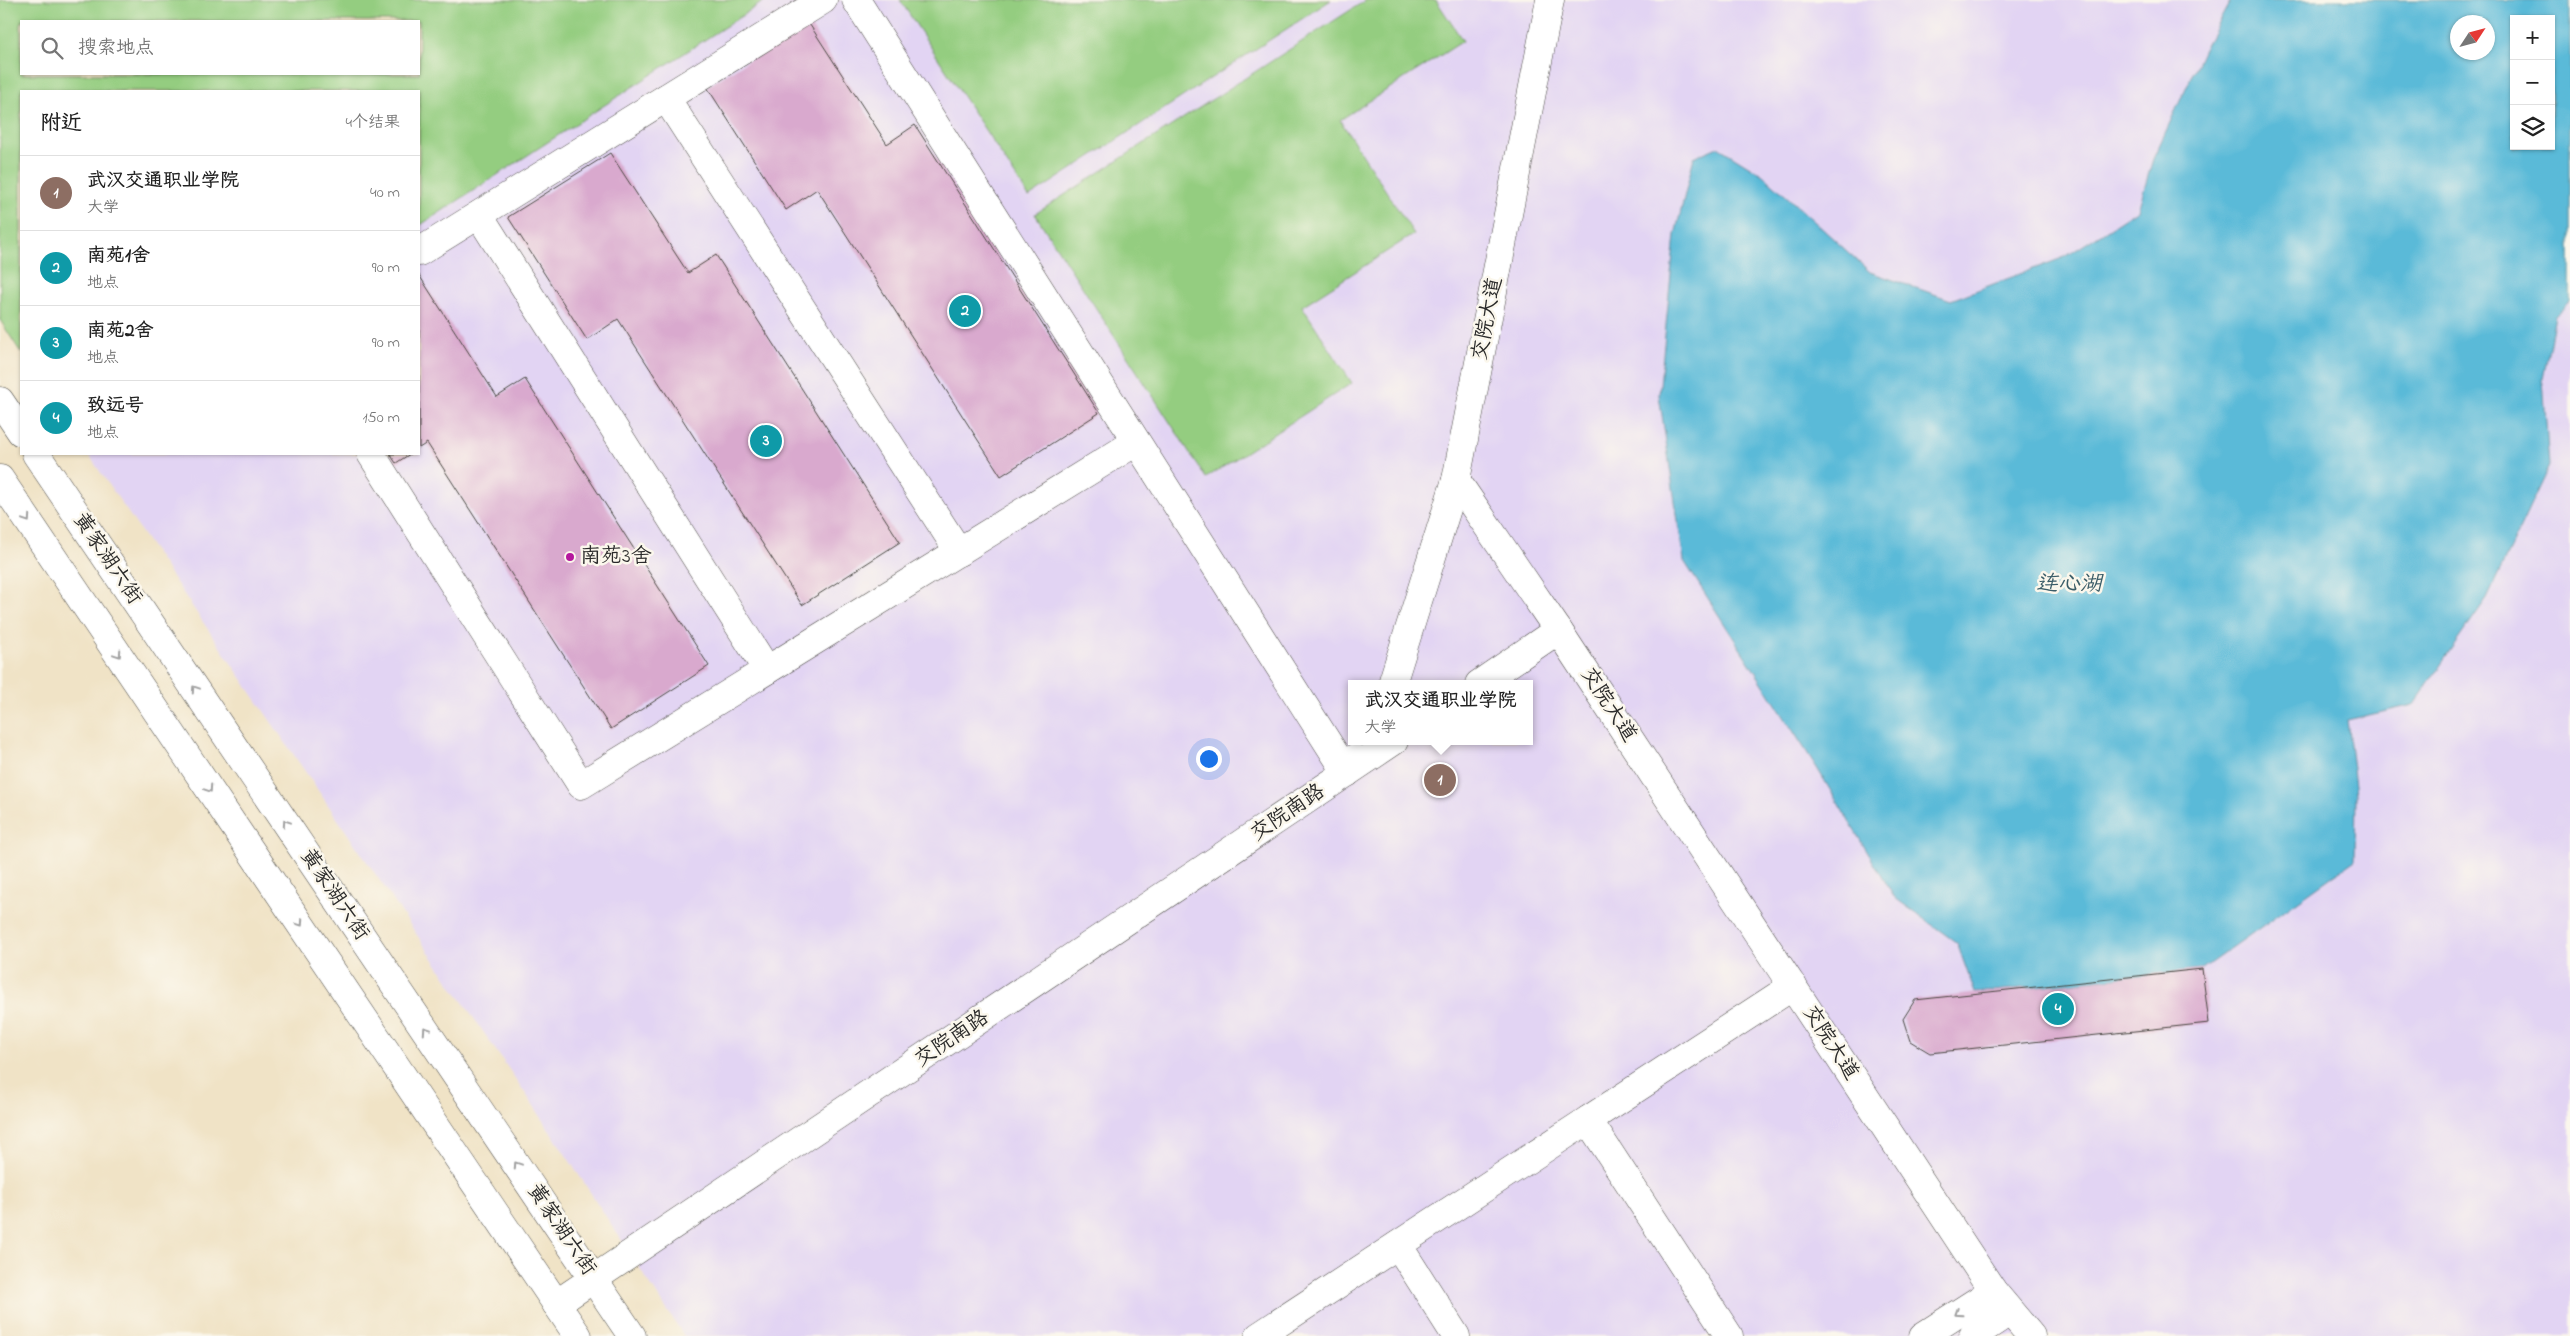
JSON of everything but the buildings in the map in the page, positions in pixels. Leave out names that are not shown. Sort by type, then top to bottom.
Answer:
[{"type":"street","points":[[420,251],[823,0]]},
{"type":"street","points":[[856,0],[1347,773]]},
{"type":"street","name":"交院大道","points":[[1550,0],[1456,480],[1558,630],[1993,1290],[2009,1312],[2031,1336]]},
{"type":"street","points":[[666,98],[959,552]]},
{"type":"street","points":[[479,214],[767,670]]},
{"type":"street","points":[[0,401],[20,431]]},
{"type":"street","points":[[372,455],[581,785],[1136,442]]},
{"type":"street","name":"黄家湖六街","points":[[37,455],[632,1336]]},
{"type":"street","name":"黄家湖六街","points":[[0,479],[578,1336]]},
{"type":"street","points":[[1393,680],[1456,480]]},
{"type":"street","points":[[1485,680],[1558,630]]},
{"type":"street","name":"交院南路","points":[[1347,773],[1362,745]]},
{"type":"street","name":"交院南路","points":[[556,1304],[1388,745]]},
{"type":"street","points":[[1259,1336],[1793,986]]},
{"type":"street","points":[[1588,1120],[1729,1336]]},
{"type":"street","points":[[1398,1245],[1456,1336]]},
{"type":"street","points":[[1923,1336],[1993,1290]]},
{"type":"street","points":[[1973,1336],[2009,1312]]},
{"type":"shaded area","points":[[0,0],[2570,0],[2570,1336],[684,1336],[534,1106],[89,455],[420,455],[420,90],[20,90],[20,351],[0,320]]},
{"type":"green space","points":[[0,0],[766,0],[420,225],[420,90],[20,90],[20,351],[0,320]]},
{"type":"green space","points":[[900,0],[1331,0],[1029,197]]},
{"type":"green space","points":[[1366,0],[1436,0],[1463,41],[1340,120],[1414,234],[1302,306],[1352,383],[1206,478],[1035,214]]},
{"type":"water","name":"连心湖","points":[[2231,0],[2570,0],[2570,302],[2555,316],[2543,379],[2549,466],[2487,598],[2413,705],[2347,720],[2356,794],[2355,860],[2202,969],[1975,993],[1957,943],[1895,898],[1817,768],[1684,561],[1659,395],[1675,235],[1694,157],[1718,147],[1763,175],[1870,272],[1951,300],[2065,257],[2138,210],[2153,159],[2204,49]]},
{"type":"place","name":"南苑1舍","points":[[965,311]]},
{"type":"place","name":"南苑2舍","points":[[766,441]]},
{"type":"place","name":"南苑3舍","points":[[570,557]]},
{"type":"place","name":"武汉交通职业学院","points":[[1440,780]]},
{"type":"place","name":"致远号","points":[[2058,1009]]}]
